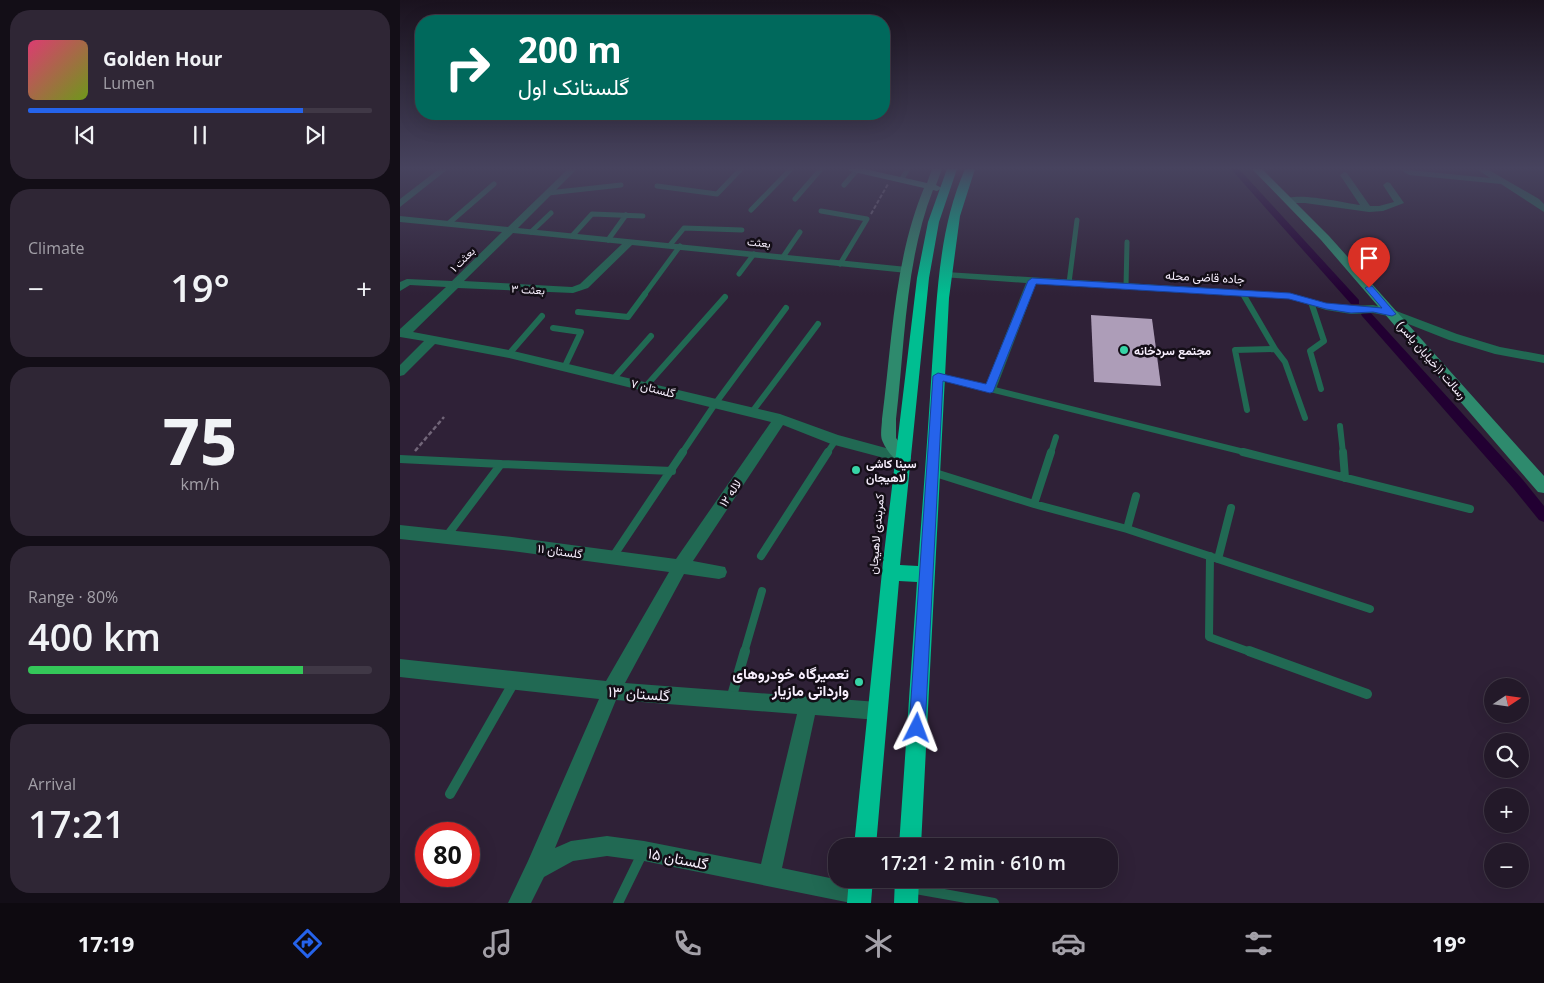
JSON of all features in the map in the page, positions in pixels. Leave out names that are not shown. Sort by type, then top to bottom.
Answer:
[{"type":"highway","name":"کمربندی لاهیجان","points":[[866,838],[903,458],[924,272],[938,211]]},
{"type":"highway","points":[[910,838],[938,376],[949,240],[956,211]]},
{"type":"highway","points":[[892,573],[926,574]]},
{"type":"street","name":"بعثت ۱","points":[[402,333],[529,211]]},
{"type":"street","points":[[903,458],[889,439],[889,419],[907,270],[922,211]]},
{"type":"street","name":"رسالت ۱(خیابان یاسر)","points":[[1299,211],[1325,238],[1544,487]]},
{"type":"street","name":"بعثت","points":[[400,219],[675,245],[907,270]]},
{"type":"street","name":"بعثت ۳","points":[[404,285],[573,290],[584,286],[630,242]]},
{"type":"street","points":[[907,270],[924,272]]},
{"type":"street","name":"جاده قاضی محله","points":[[946,275],[1290,296],[1343,309],[1373,309],[1392,314],[1453,337],[1544,360]]},
{"type":"street","points":[[990,389],[1032,281]]},
{"type":"street","name":"گلستان ۷","points":[[402,333],[565,366],[752,412],[780,419],[836,440],[903,458]]},
{"type":"street","points":[[400,372],[433,339]]},
{"type":"street","name":"لاله ۱۲","points":[[536,869],[611,691],[680,567],[780,419]]},
{"type":"street","name":"گلستان ۱۱","points":[[400,532],[719,572]]},
{"type":"street","name":"گلستان ۱۳","points":[[400,668],[514,682],[611,691],[878,710]]},
{"type":"street","points":[[769,876],[808,706]]},
{"type":"street","name":"گلستان ۱۵","points":[[536,869],[570,851],[607,846],[644,851],[858,895]]},
{"type":"street","points":[[519,903],[536,869]]},
{"type":"lane","points":[[449,224],[463,211]]},
{"type":"lane","points":[[822,211],[867,220],[840,264]]},
{"type":"lane","points":[[531,232],[551,212]]},
{"type":"lane","points":[[572,236],[592,214],[643,216]]},
{"type":"lane","points":[[608,240],[626,215]]},
{"type":"lane","points":[[1069,283],[1077,220]]},
{"type":"lane","points":[[578,312],[628,317],[684,228],[742,230]]},
{"type":"lane","points":[[782,257],[800,232]]},
{"type":"lane","points":[[1126,287],[1127,242]]},
{"type":"lane","points":[[738,274],[754,254]]},
{"type":"lane","points":[[1242,293],[1275,349],[1285,362],[1305,418]]},
{"type":"lane","points":[[646,386],[725,297]]},
{"type":"lane","points":[[1311,302],[1324,342],[1310,351],[1321,389]]},
{"type":"lane","points":[[612,558],[716,404],[786,308]]},
{"type":"lane","points":[[509,354],[542,316]]},
{"type":"lane","points":[[752,412],[818,324]]},
{"type":"lane","points":[[554,328],[581,332],[565,366]]},
{"type":"lane","points":[[614,378],[650,336]]},
{"type":"lane","points":[[1247,410],[1235,350],[1275,349]]},
{"type":"lane","points":[[938,376],[1470,508]]},
{"type":"lane","points":[[1340,426],[1345,478]]},
{"type":"lane","points":[[1034,504],[1056,437]]},
{"type":"lane","points":[[761,556],[836,440]]},
{"type":"lane","points":[[404,459],[672,471]]},
{"type":"lane","points":[[446,538],[500,464]]},
{"type":"lane","points":[[932,472],[1034,504],[1127,529],[1370,608]]},
{"type":"lane","points":[[1127,529],[1136,496]]},
{"type":"lane","points":[[1231,508],[1214,558],[1209,637],[1367,694]]},
{"type":"lane","points":[[731,700],[762,591]]},
{"type":"lane","points":[[450,794],[514,682]]},
{"type":"lane","points":[[618,903],[644,851]]},
{"type":"lane","points":[[907,890],[994,903]]},
{"type":"path","points":[[867,220],[873,211]]},
{"type":"path","points":[[404,459],[444,417]]},
{"type":"building","name":"مجتمع سردخانه","points":[[1091,315],[1152,319],[1161,386],[1094,382]]},
{"type":"waterway","points":[[1273,211],[1355,302]]},
{"type":"waterway","points":[[1366,314],[1518,484],[1544,516]]},
{"type":"place","name":"مجتمع سردخانه","points":[[1124,350]]},
{"type":"place","name":"سینا کاشی لاهیجان","points":[[856,470]]},
{"type":"place","name":"تعمیرگاه خودروهای وارداتی مازیار","points":[[859,682]]},
{"type":"route","points":[[917,728],[938,376],[990,389],[1032,281],[1290,296],[1326,306],[1351,310],[1373,309],[1392,314],[1369,288]]}]
